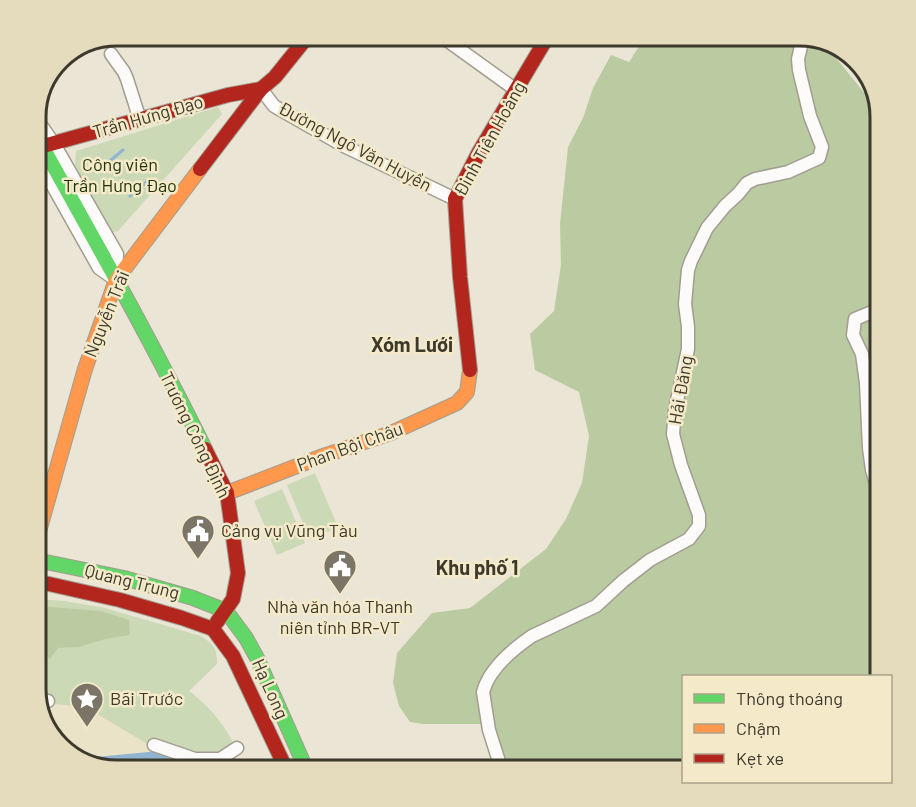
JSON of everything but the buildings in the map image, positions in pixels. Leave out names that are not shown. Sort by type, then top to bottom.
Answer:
[{"type":"main road","name":"Nguyễn Trãi","points":[[47,504],[86,369],[116,280],[261,89],[275,77],[300,46]]},
{"type":"main road","name":"Đinh Tiên Hoàng","points":[[467,392],[470,372],[455,199],[479,152],[542,46]]},
{"type":"main road","name":"Trần Hưng Đạo","points":[[47,144],[228,95],[261,89]]},
{"type":"main road","name":"Trương Công Định","points":[[47,157],[174,386],[227,493],[238,573],[233,599],[213,629]]},
{"type":"main road","name":"Phan Bội Châu","points":[[227,493],[391,433],[457,404],[467,392]]},
{"type":"main road","name":"Quang Trung","points":[[47,562],[124,578],[192,598],[226,611]]},
{"type":"main road","name":"Quang Trung","points":[[47,584],[120,600],[213,629]]},
{"type":"main road","name":"Hạ Long","points":[[226,611],[246,638],[257,658],[303,760]]},
{"type":"main road","name":"Hạ Long","points":[[213,629],[233,656],[282,760]]},
{"type":"street","points":[[455,46],[516,90]]},
{"type":"street","name":"Hải Đăng","points":[[499,760],[489,730],[483,692],[498,665],[532,636],[596,606],[650,560],[689,539],[699,526],[699,515],[681,465],[674,434],[675,410],[688,349],[686,304],[688,270],[695,250],[708,228],[747,183],[788,172],[819,158],[822,147],[810,116],[799,70],[798,58],[801,46]]},
{"type":"street","points":[[111,54],[124,72],[140,120]]},
{"type":"street","name":"Đường Ngô Văn Huyền","points":[[261,89],[274,106],[344,146],[455,199]]},
{"type":"street","points":[[869,313],[855,319],[853,335],[862,354],[870,452]]},
{"type":"street","points":[[154,745],[195,759],[220,759],[237,748]]},
{"type":"green space","points":[[639,46],[798,46],[825,52],[836,58],[865,94],[869,113],[870,675],[682,675],[682,760],[504,760],[492,724],[410,722],[399,706],[393,683],[397,653],[432,613],[470,608],[546,549],[566,519],[582,483],[589,436],[579,392],[535,370],[530,334],[554,311],[561,265],[560,224],[568,147],[583,118],[593,88],[611,55],[629,62]]},
{"type":"green space","name":"Công viên Trần Hưng Đạo","points":[[218,107],[222,114],[118,231],[109,233],[75,165],[76,151]]},
{"type":"green space","points":[[315,473],[338,527],[310,540],[287,485]]},
{"type":"green space","points":[[282,489],[305,543],[277,555],[254,501]]},
{"type":"green space","points":[[47,600],[105,608],[201,636],[212,644],[217,664],[189,691],[216,716],[236,747],[224,755],[159,751],[90,710],[48,704]]},
{"type":"green space","points":[[47,607],[101,611],[129,620],[130,635],[105,639],[79,647],[58,648],[50,659],[47,657]]},
{"type":"sand","name":"Bãi Trước","points":[[48,704],[78,706],[90,710],[159,751],[97,757],[91,755],[67,740],[52,716]]},
{"type":"water","points":[[159,751],[175,760],[118,760],[97,757]]},
{"type":"waterway","points":[[105,165],[123,150]]},
{"type":"waterway","points":[[130,196],[150,179]]},
{"type":"traffic: fast","points":[[47,155],[144,330],[205,449]]},
{"type":"traffic: fast","points":[[47,562],[124,578],[193,598],[226,611],[246,638],[257,658],[302,760]]},
{"type":"traffic: slow","points":[[47,503],[85,369],[116,280],[200,169]]},
{"type":"traffic: slow","points":[[227,493],[391,433],[457,403],[467,392],[470,370]]},
{"type":"traffic: jam","points":[[200,169],[261,89],[275,77],[300,46]]},
{"type":"traffic: jam","points":[[470,370],[460,277],[455,199],[479,152],[542,46]]},
{"type":"traffic: jam","points":[[47,145],[228,95],[261,89]]},
{"type":"traffic: jam","points":[[205,449],[227,493],[238,573],[233,599],[217,622]]},
{"type":"traffic: jam","points":[[47,584],[120,600],[213,629],[233,656],[282,760]]},
{"type":"place","name":"Cảng vụ Vũng Tàu","points":[[198,560]]},
{"type":"place","name":"Nhà văn hóa Thanh niên tỉnh BR-VT","points":[[340,595]]},
{"type":"place","name":"Bãi Trước","points":[[87,728]]},
{"type":"district","name":"Xóm Lưới","points":[[412,345]]},
{"type":"district","name":"Khu phố 1","points":[[477,568]]}]
